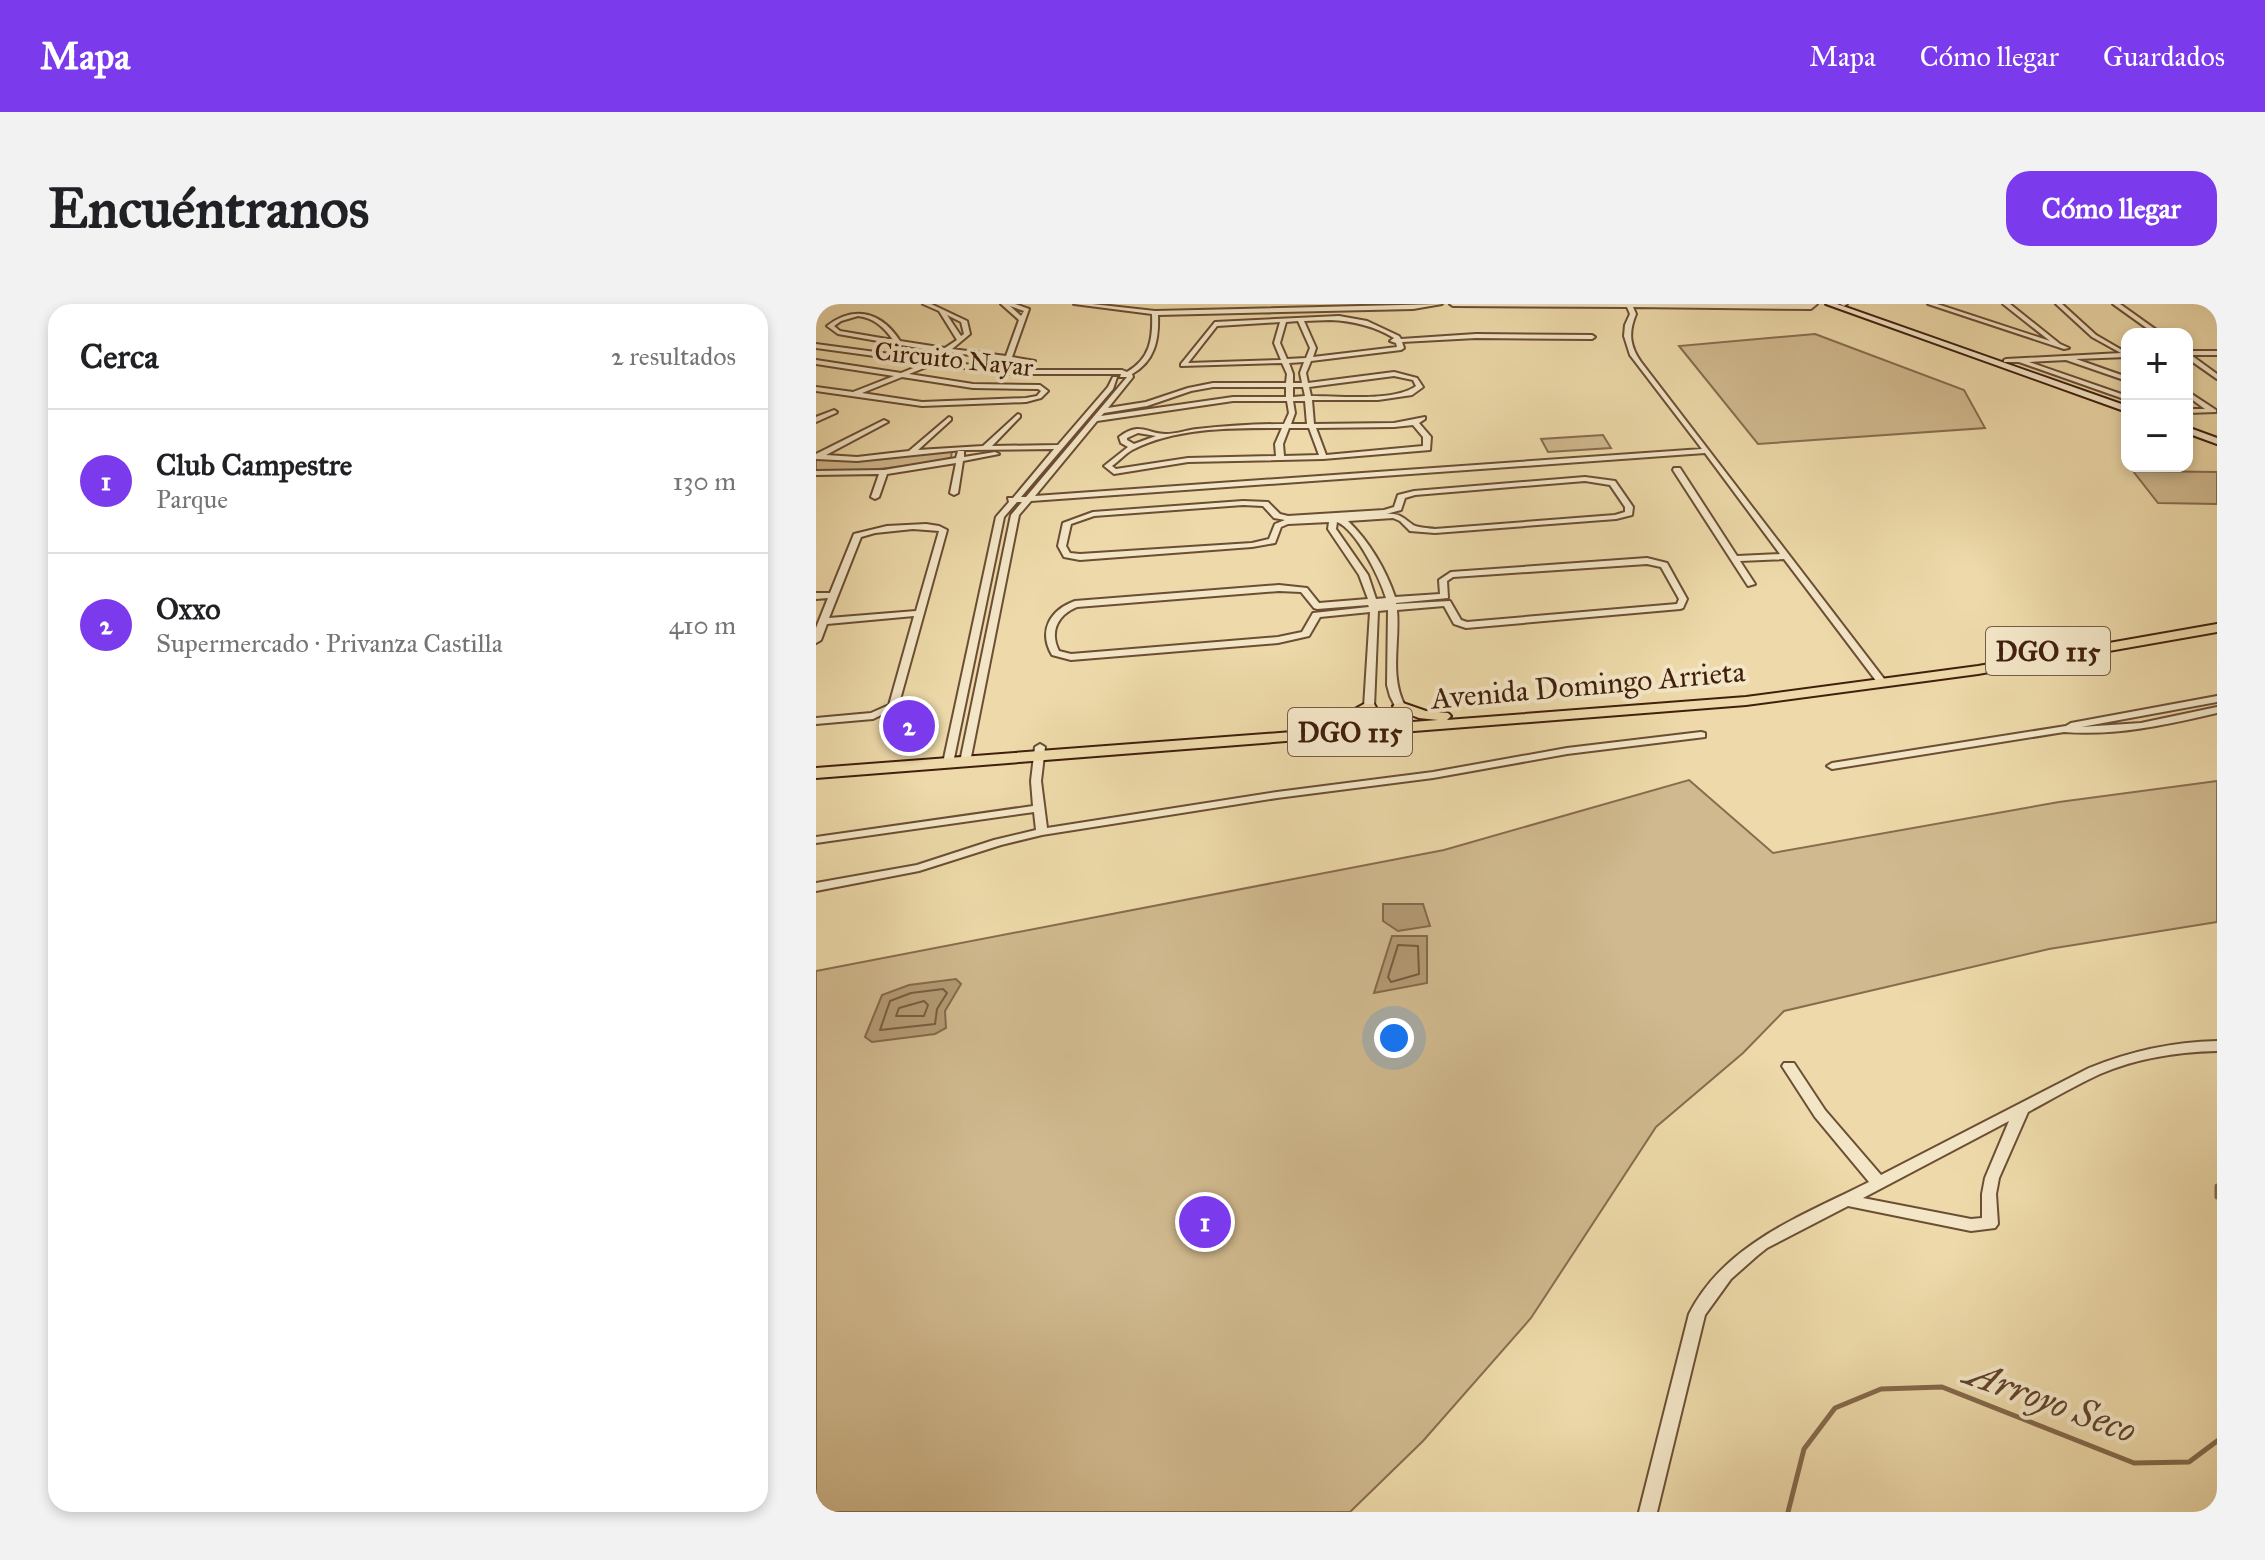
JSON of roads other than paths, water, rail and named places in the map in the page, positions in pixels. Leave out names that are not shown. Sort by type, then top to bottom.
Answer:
[{"type":"main road","points":[[1830,304],[2104,395]]},
{"type":"main road","points":[[1844,304],[2011,360],[2121,402]]},
{"type":"main road","points":[[2193,430],[2217,438]]},
{"type":"main road","name":"Avenida Domingo Arrieta","points":[[1975,667],[2217,621]]},
{"type":"main road","name":"Avenida Domingo Arrieta","points":[[816,765],[966,758],[1393,720],[1658,705],[1880,681],[2217,628]]},
{"type":"main road","name":"Avenida Domingo Arrieta","points":[[1039,752],[1393,720],[1658,705]]},
{"type":"main road","points":[[1311,727],[1349,718],[1369,706],[1393,720]]},
{"type":"main road","name":"Avenida Domingo Arrieta","points":[[816,773],[948,759]]},
{"type":"street","points":[[925,364],[967,334],[964,321],[926,304]]},
{"type":"street","points":[[1007,304],[1022,320],[1008,359]]},
{"type":"street","points":[[1077,304],[1155,313],[1439,304]]},
{"type":"street","points":[[1453,304],[1811,307],[1814,304]]},
{"type":"street","points":[[1931,304],[2066,348]]},
{"type":"street","points":[[2006,304],[2076,357]]},
{"type":"street","points":[[2059,304],[2102,343],[2121,351]]},
{"type":"street","points":[[2116,304],[2150,328]]},
{"type":"street","points":[[1629,305],[1633,314],[1628,323],[1629,353],[1880,681]]},
{"type":"street","points":[[941,310],[960,340]]},
{"type":"street","points":[[816,348],[997,375],[1101,375],[1115,378],[1141,367],[1153,351],[1155,313]]},
{"type":"street","points":[[897,341],[882,321],[870,315],[846,317],[830,326],[838,332],[947,351],[1032,361]]},
{"type":"street","points":[[1349,319],[1395,342]]},
{"type":"street","points":[[1183,365],[1215,324],[1349,319],[1378,326],[1395,342]]},
{"type":"street","points":[[1301,321],[1313,348],[1303,373],[1311,426],[1323,457]]},
{"type":"street","points":[[1280,458],[1279,444],[1292,413],[1290,374],[1277,343],[1283,322]]},
{"type":"street","points":[[1171,368],[1309,360],[1395,342],[1476,336],[1592,337]]},
{"type":"street","points":[[855,394],[957,352]]},
{"type":"street","points":[[2011,360],[2121,354]]},
{"type":"street","points":[[2193,354],[2216,354]]},
{"type":"street","points":[[2063,357],[2121,377]]},
{"type":"street","points":[[2193,359],[2217,377]]},
{"type":"street","name":"Circuito Nayar","points":[[816,362],[973,386],[1040,387],[1045,391],[1032,399],[932,404],[816,389]]},
{"type":"street","points":[[925,364],[1009,372],[1130,373]]},
{"type":"street","points":[[966,758],[1015,515],[1129,381],[1130,373]]},
{"type":"street","points":[[1095,419],[1149,406],[1190,389],[1213,385],[1306,385],[1394,374],[1415,379],[1420,387],[1401,396],[1233,399],[1149,406],[1103,411]]},
{"type":"street","points":[[948,759],[1000,517],[1011,500],[1111,388],[1115,378]]},
{"type":"street","points":[[2104,395],[2121,402]]},
{"type":"street","points":[[2193,399],[2215,411]]},
{"type":"street","points":[[2193,411],[2215,411]]},
{"type":"street","points":[[816,420],[834,412]]},
{"type":"street","points":[[986,447],[1018,416]]},
{"type":"street","points":[[910,454],[949,419]]},
{"type":"street","points":[[1419,420],[1432,450],[1280,458],[1114,472],[1108,466],[1132,446],[1164,437],[1228,428],[1311,426],[1419,420]]},
{"type":"street","points":[[816,456],[884,422]]},
{"type":"street","points":[[1132,446],[1124,441],[1123,437],[1128,433],[1145,431],[1164,437]]},
{"type":"street","points":[[816,456],[857,459],[986,447],[1061,460]]},
{"type":"street","points":[[816,473],[884,472],[1012,451],[1073,447]]},
{"type":"street","points":[[954,493],[962,448]]},
{"type":"street","points":[[1011,500],[1707,451]]},
{"type":"street","points":[[1677,470],[1751,584]]},
{"type":"street","points":[[875,497],[884,472]]},
{"type":"street","points":[[1585,479],[1612,483],[1629,507],[1626,515],[1616,517],[1447,530],[1413,529],[1403,519],[1394,516],[1286,522],[1278,526],[1272,541],[1252,545],[1080,557],[1067,555],[1062,546],[1067,523],[1093,514],[1257,503],[1269,506],[1281,517],[1355,513],[1398,508],[1401,497],[1414,493],[1585,479]]},
{"type":"street","points":[[1311,516],[1338,520],[1355,513]]},
{"type":"street","points":[[1338,520],[1373,558],[1392,604],[1390,681],[1393,720]]},
{"type":"street","points":[[1338,520],[1336,536],[1365,577],[1373,605],[1374,645],[1367,678],[1369,706],[1393,720]]},
{"type":"street","points":[[816,639],[854,541],[861,533],[941,527],[943,539],[893,707],[873,716],[816,721]]},
{"type":"street","points":[[1733,556],[1784,553]]},
{"type":"street","points":[[1373,605],[1316,615],[1306,634],[1278,640],[1071,657],[1055,653],[1050,643],[1052,621],[1062,608],[1084,603],[1279,588],[1304,590],[1313,603],[1322,607],[1392,604],[1447,603],[1457,622],[1466,625],[1671,608],[1684,603],[1664,565],[1647,561],[1451,575],[1443,580],[1445,596],[1392,604]]},
{"type":"street","points":[[816,596],[833,595]]},
{"type":"street","points":[[826,617],[922,609]]},
{"type":"street","points":[[1832,766],[2064,729],[2217,699]]},
{"type":"street","points":[[2064,729],[2081,731],[2121,727],[2217,710]]},
{"type":"street","points":[[816,887],[919,868],[1042,832],[1261,797],[1433,775],[1567,751],[1701,735]]},
{"type":"street","points":[[1039,752],[1036,781],[1042,832]]},
{"type":"street","points":[[816,840],[1040,808]]},
{"type":"street","points":[[1648,1512],[1697,1314],[1713,1285],[1732,1265],[1762,1244],[2094,1071],[2129,1056],[2162,1049],[2217,1046]]},
{"type":"street","points":[[1789,1066],[1807,1100],[1839,1142],[1880,1184]]},
{"type":"street","points":[[1849,1201],[1971,1225],[1990,1224],[1992,1178],[2021,1111]]},
{"type":"water","points":[[1383,904],[1423,904],[1430,926],[1398,931],[1383,921]]},
{"type":"water","points":[[1392,936],[1427,936],[1427,983],[1374,993]]},
{"type":"water","points":[[956,979],[961,984],[945,1011],[946,1028],[935,1034],[872,1042],[865,1037],[882,995],[909,985]]},
{"type":"waterway","name":"Arroyo Seco","points":[[2217,1186],[2217,1197]]},
{"type":"waterway","name":"Arroyo Seco","points":[[1788,1512],[1804,1449],[1835,1408],[1881,1389],[1942,1387],[2134,1463],[2189,1462],[2217,1441]]},
{"type":"place","name":"Oxxo","points":[[909,726]]},
{"type":"place","name":"Club Campestre","points":[[1205,1222]]}]
